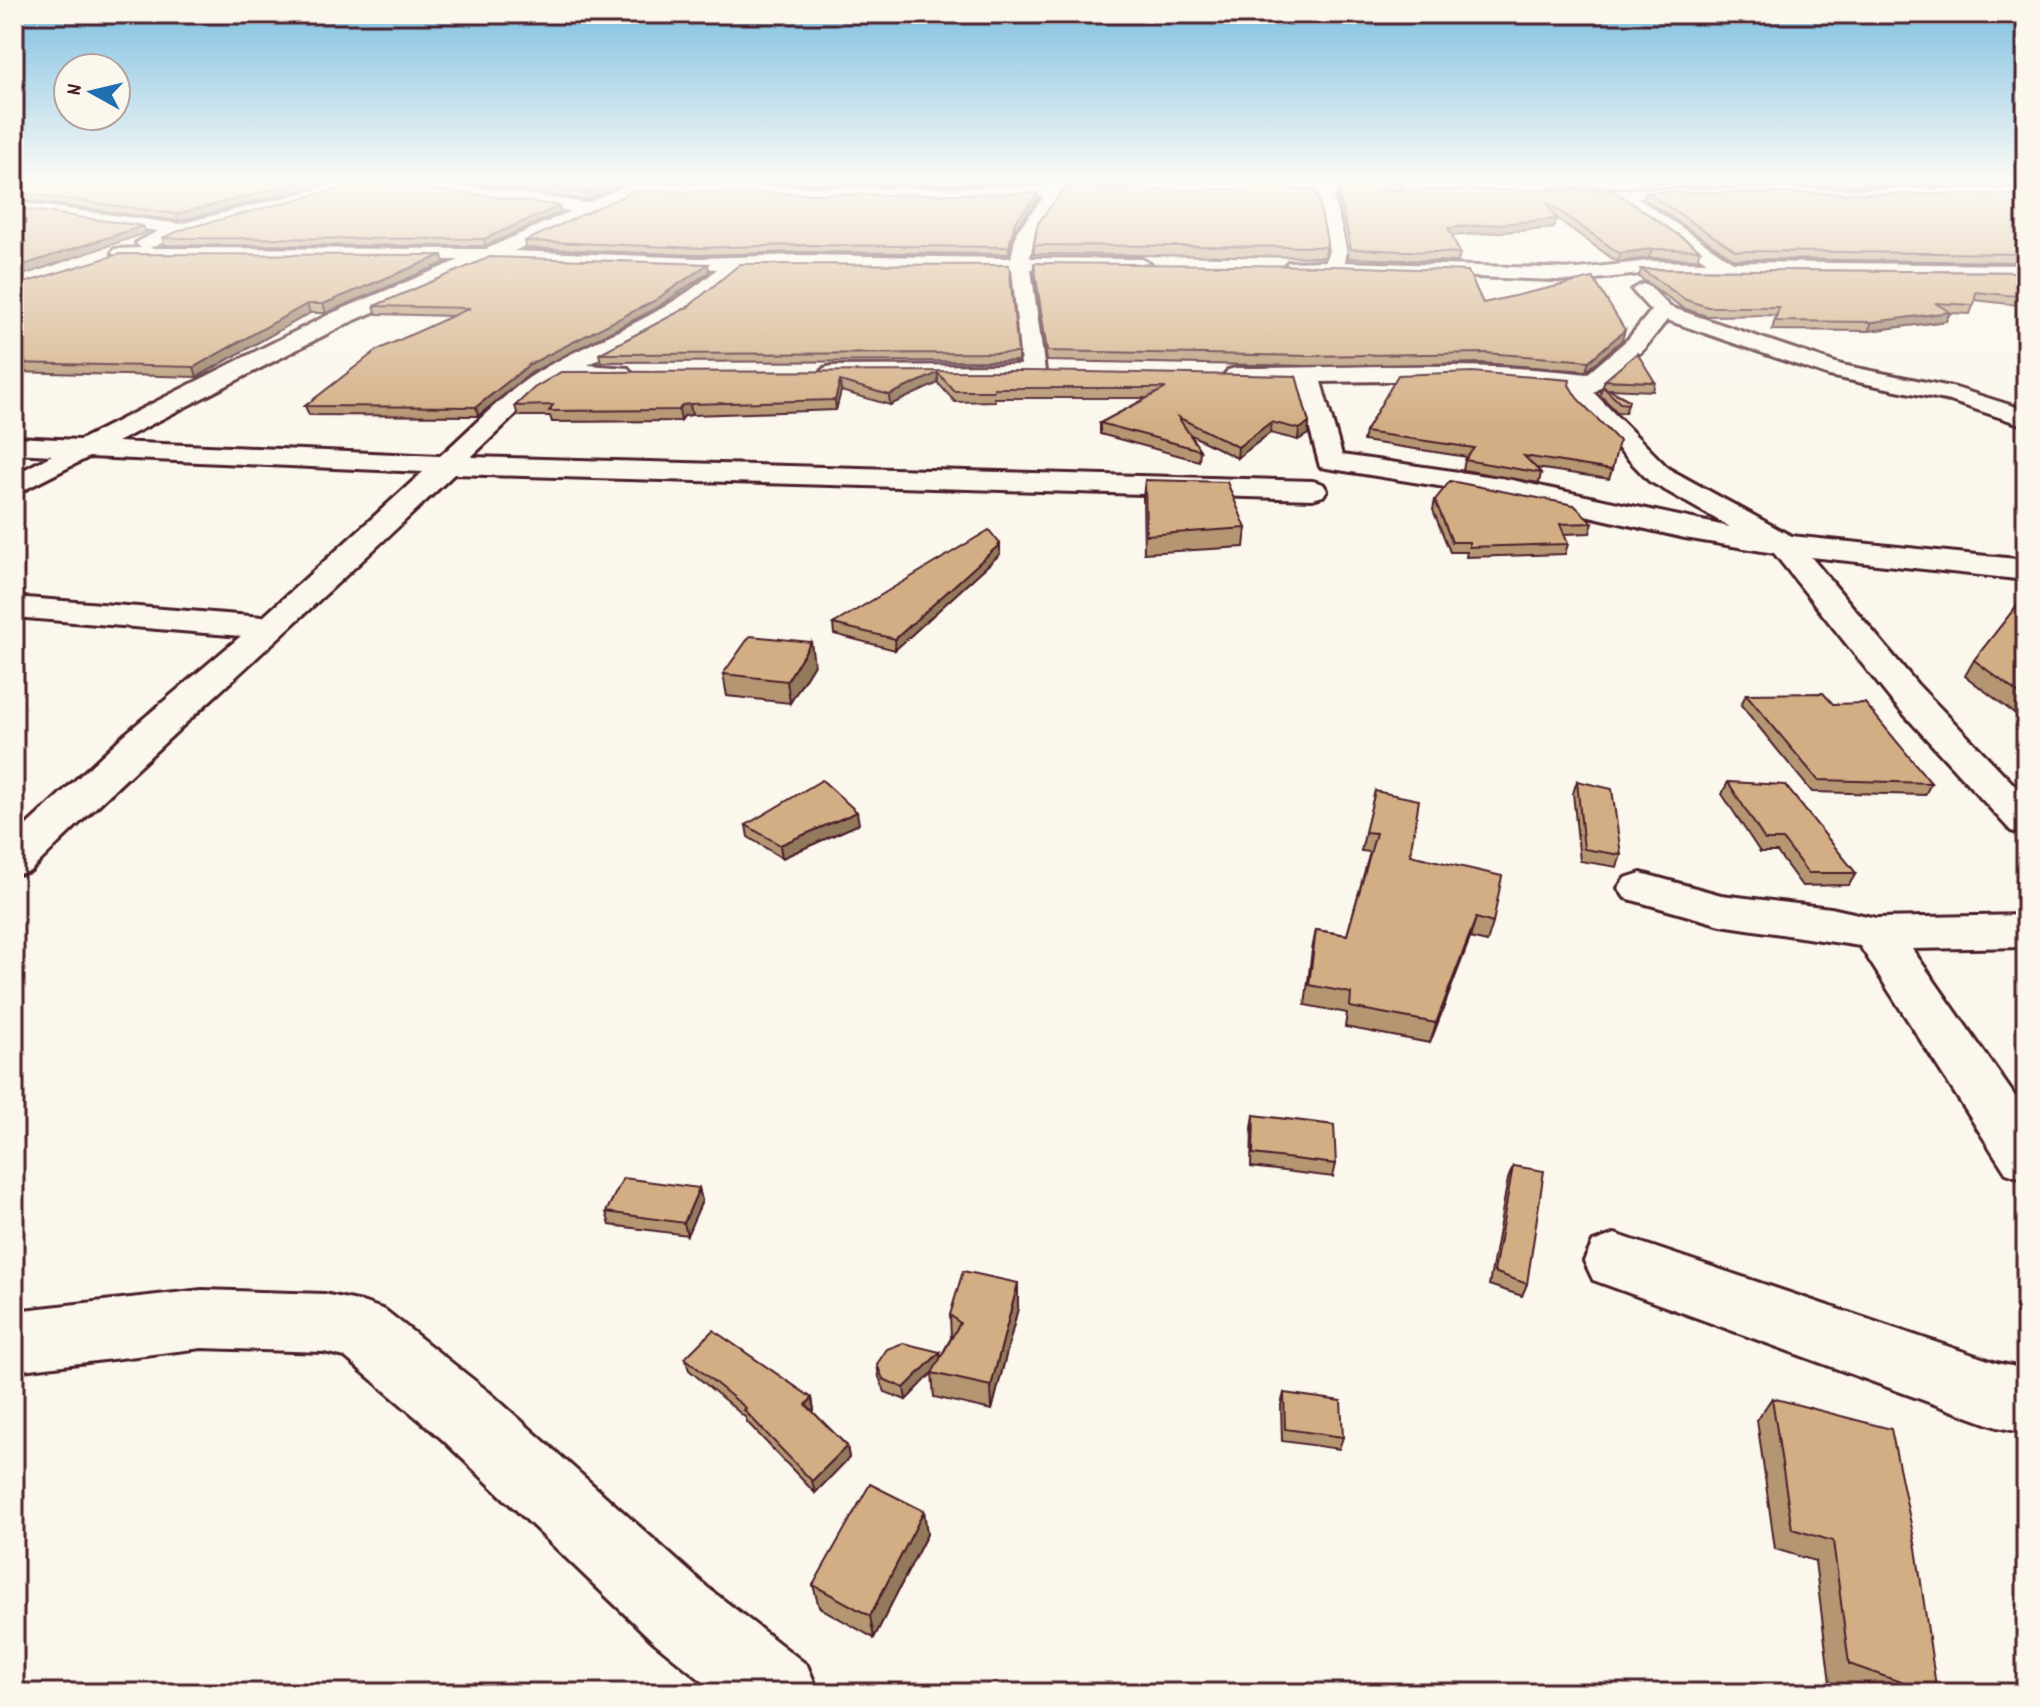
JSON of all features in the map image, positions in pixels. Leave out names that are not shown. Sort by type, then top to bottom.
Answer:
[{"type":"street","points":[[14,486],[192,391],[338,319],[469,263]]},
{"type":"street","points":[[675,263],[772,263]]},
{"type":"street","points":[[1020,263],[1033,371]]},
{"type":"street","points":[[1050,263],[1155,265]]},
{"type":"street","points":[[1721,263],[1727,267]]},
{"type":"street","points":[[22,843],[271,628],[526,391],[554,372],[674,310],[700,294],[733,265]]},
{"type":"street","points":[[1273,266],[1578,275],[1625,270],[1727,267],[2026,271]]},
{"type":"street","points":[[1625,270],[1663,311],[1837,371],[1956,395],[2026,418]]},
{"type":"street","points":[[1663,311],[1636,344],[1581,392],[1586,400],[1659,475],[1784,545],[1904,692],[2026,822]]},
{"type":"street","points":[[1216,375],[1307,376],[1470,371],[1543,374],[1593,382]]},
{"type":"street","points":[[554,372],[649,373]]},
{"type":"street","points":[[813,374],[1063,372]]},
{"type":"street","points":[[1307,376],[1330,461],[1507,488],[1685,529],[1784,545],[2026,570]]},
{"type":"street","points":[[14,445],[446,465],[1313,490]]},
{"type":"street","points":[[1603,509],[1659,475]]},
{"type":"street","points":[[14,607],[271,628]]},
{"type":"street","points":[[1641,888],[1721,910],[1831,924],[1876,934],[2026,931]]},
{"type":"street","points":[[1876,934],[2026,1157]]},
{"type":"street","points":[[1615,1261],[1997,1395],[2026,1401]]},
{"type":"street","points":[[14,1341],[202,1319],[324,1323],[362,1331],[466,1416],[681,1615],[779,1693]]},
{"type":"building","points":[[14,263],[30,263],[14,268]]},
{"type":"building","points":[[91,263],[423,263],[323,304],[307,304],[194,367],[14,363],[14,286]]},
{"type":"building","points":[[477,263],[708,264],[654,301],[530,364],[476,407],[305,406],[377,350],[470,308],[374,306]]},
{"type":"building","points":[[1034,263],[1336,266],[1468,271],[1483,303],[1593,278],[1625,330],[1589,361],[1485,353],[1308,356],[1047,351]]},
{"type":"building","points":[[740,264],[1009,265],[1018,353],[599,354],[688,307]]},
{"type":"building","points":[[1641,269],[2026,272],[2026,297],[1976,292],[1974,305],[1935,303],[1950,312],[1872,322],[1775,321],[1779,307],[1708,307],[1686,300]]},
{"type":"building","points":[[1637,353],[1655,382],[1605,380]]},
{"type":"building","points":[[1033,371],[1296,376],[1309,423],[1299,429],[1271,422],[1238,447],[1178,417],[1200,450],[1100,423],[1166,388],[994,388],[994,391],[954,391],[938,373],[889,395],[840,381],[835,400],[690,404],[682,405],[679,410],[549,411],[553,405],[515,406],[534,388],[561,372]]},
{"type":"building","points":[[1472,372],[1570,380],[1569,385],[1577,398],[1619,441],[1612,470],[1524,456],[1541,473],[1465,460],[1474,448],[1365,432],[1398,375]]},
{"type":"building","points":[[1602,386],[1629,400],[1628,404],[1620,403]]},
{"type":"building","points":[[1145,480],[1227,482],[1246,528],[1146,535]]},
{"type":"building","points":[[1450,481],[1574,505],[1593,523],[1560,524],[1568,544],[1469,547],[1469,542],[1452,542],[1435,500]]},
{"type":"building","points":[[989,530],[1000,544],[895,639],[833,624]]},
{"type":"building","points":[[2026,594],[2026,699],[1974,660]]},
{"type":"building","points":[[750,636],[811,642],[787,681],[723,674]]},
{"type":"building","points":[[1823,693],[1833,704],[1865,703],[1931,783],[1818,780],[1746,694]]},
{"type":"building","points":[[822,780],[857,812],[780,845],[746,825]]},
{"type":"building","points":[[1577,781],[1612,789],[1621,855],[1584,849]]},
{"type":"building","points":[[1728,782],[1785,785],[1856,873],[1808,873],[1783,840],[1765,840]]},
{"type":"building","points":[[1375,791],[1419,800],[1410,855],[1502,876],[1493,923],[1476,918],[1436,1023],[1350,1007],[1351,993],[1309,985],[1316,930],[1347,935],[1376,833],[1365,832]]},
{"type":"building","points":[[1254,1115],[1334,1125],[1336,1164],[1253,1154]]},
{"type":"building","points":[[1513,1166],[1544,1171],[1527,1284],[1494,1272]]},
{"type":"building","points":[[623,1178],[699,1188],[684,1223],[606,1212]]},
{"type":"building","points":[[963,1271],[1018,1283],[991,1386],[932,1373],[960,1323],[950,1315]]},
{"type":"building","points":[[713,1330],[812,1398],[806,1405],[847,1446],[812,1481],[744,1410],[746,1408],[685,1358]]},
{"type":"building","points":[[903,1343],[940,1352],[904,1388],[883,1379],[877,1364],[887,1349]]},
{"type":"building","points":[[1284,1393],[1341,1401],[1343,1437],[1285,1429]]},
{"type":"building","points":[[1772,1398],[1891,1429],[1916,1548],[1937,1693],[1849,1664],[1833,1541],[1792,1529]]},
{"type":"building","points":[[870,1484],[924,1511],[870,1616],[813,1585]]}]
